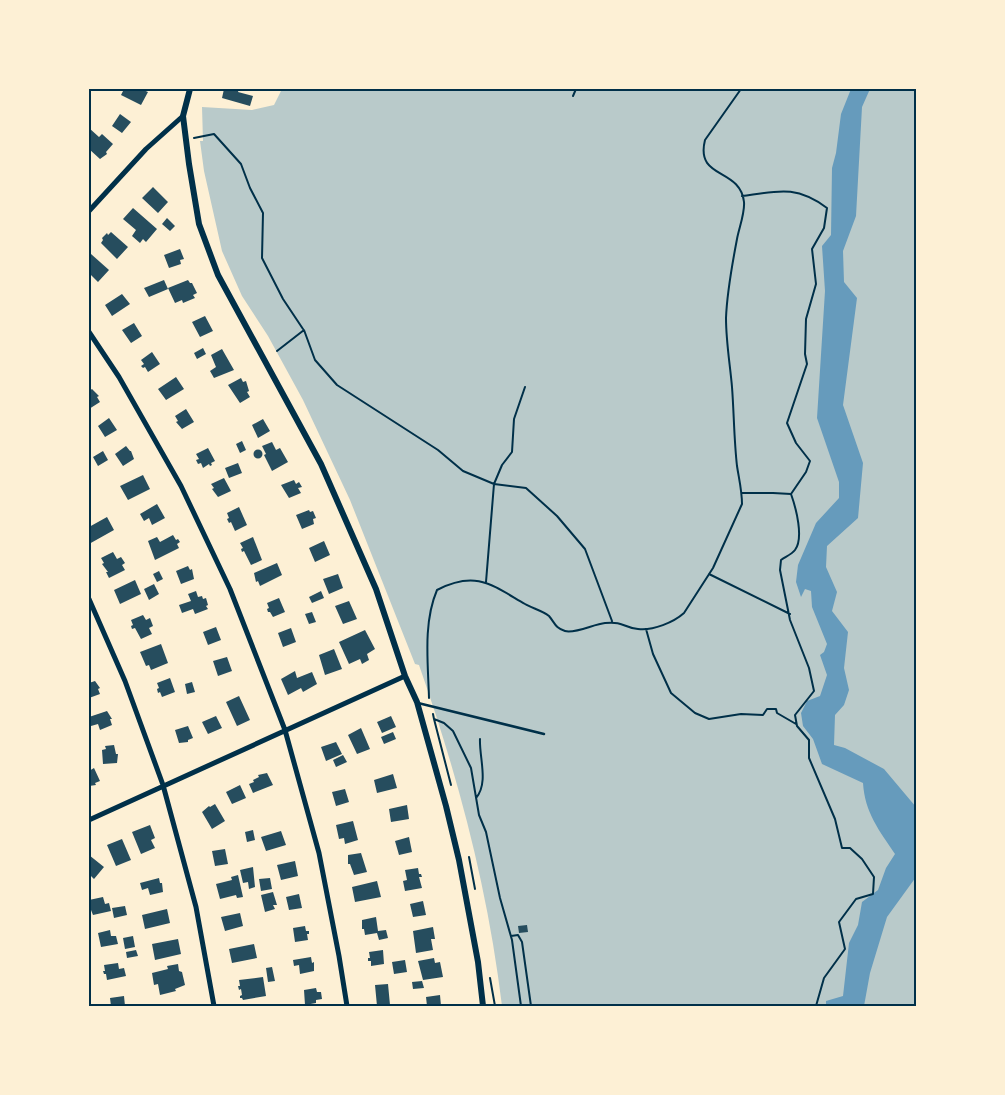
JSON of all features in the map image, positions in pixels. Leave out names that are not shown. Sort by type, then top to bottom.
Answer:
[{"type":"street","points":[[190,89],[183,116],[199,224],[218,275],[322,464],[376,589],[405,676],[417,702],[446,806],[459,860],[478,962],[483,1006]]},
{"type":"street","points":[[89,210],[146,148],[183,116]]},
{"type":"street","points":[[89,332],[119,377],[181,486],[230,589],[285,730],[319,853],[347,1006]]},
{"type":"street","points":[[89,599],[126,680],[163,785],[196,907],[214,1006]]},
{"type":"street","points":[[89,820],[405,676]]},
{"type":"lane","points":[[417,702],[544,734]]},
{"type":"path","points":[[573,96],[576,89]]},
{"type":"path","points":[[429,700],[428,635],[432,600],[437,590],[447,585],[465,581],[486,582],[548,616],[556,628],[567,632],[612,622],[622,623],[637,629],[646,629],[679,618],[709,574],[742,508],[726,345],[728,294],[744,203],[740,188],[734,181],[706,163],[703,150],[705,140],[741,89]]},
{"type":"path","points":[[186,140],[214,134],[242,164],[250,188],[263,213],[262,258],[283,299],[304,330],[316,360],[337,385],[438,450],[462,471],[494,484],[526,488],[557,516],[584,549],[612,622]]},
{"type":"path","points":[[742,196],[776,191],[796,191],[827,208],[824,228],[812,249],[816,284],[806,319],[805,354],[807,364],[787,423],[796,442],[810,461],[806,472],[791,494]]},
{"type":"path","points":[[277,351],[304,330]]},
{"type":"path","points":[[486,582],[494,484],[502,465],[512,452],[514,419],[525,387]]},
{"type":"path","points":[[742,493],[791,494]]},
{"type":"path","points":[[791,494],[798,514],[799,536],[795,550],[782,560],[780,570],[790,620],[809,668],[814,691],[795,715],[796,724]]},
{"type":"path","points":[[709,574],[790,614]]},
{"type":"path","points":[[646,629],[653,654],[671,693],[695,713],[709,719],[741,714],[763,715],[767,709],[776,709],[777,713],[796,724],[809,740],[809,758],[835,819],[842,848],[850,848],[856,853],[874,878],[873,894],[856,899],[840,922],[844,949],[824,978],[816,1006]]},
{"type":"path","points":[[433,715],[434,719],[444,723],[453,731],[465,752],[471,768],[479,815],[486,832],[500,898],[511,936],[521,1006]]},
{"type":"path","points":[[476,798],[481,792],[482,763],[479,748],[480,739]]},
{"type":"path","points":[[511,936],[518,935],[522,942],[531,1006]]},
{"type":"shaded area","points":[[282,89],[916,89],[916,1006],[502,1006],[489,919],[470,833],[459,791],[419,665],[415,664],[350,500],[303,400],[268,336],[242,296],[222,251],[204,171],[200,141],[203,141],[202,107],[252,110],[274,105]]},
{"type":"water","points":[[851,89],[870,89],[862,107],[856,216],[843,251],[844,282],[857,298],[843,405],[863,463],[858,518],[827,546],[826,567],[837,592],[832,611],[848,632],[844,668],[849,690],[844,705],[835,715],[834,745],[845,748],[884,769],[916,807],[916,877],[887,917],[870,973],[864,1006],[826,1006],[826,1001],[843,996],[849,943],[858,925],[862,902],[878,890],[886,868],[895,854],[878,829],[870,812],[864,794],[863,783],[822,764],[813,739],[803,726],[801,713],[807,701],[820,696],[827,675],[820,655],[824,652],[827,644],[812,607],[811,591],[805,589],[801,597],[796,582],[798,565],[816,523],[839,498],[839,482],[817,418],[825,291],[822,246],[831,235],[832,168],[841,114]]},
{"type":"building","points":[[124,89],[141,89],[148,92],[141,105],[121,95]]},
{"type":"building","points":[[224,89],[239,89],[238,92],[253,96],[250,106],[222,98]]},
{"type":"building","points":[[120,114],[131,122],[122,133],[112,126]]},
{"type":"building","points":[[89,128],[99,137],[102,134],[113,144],[106,152],[107,154],[100,159],[89,149]]},
{"type":"building","points":[[153,187],[168,202],[158,213],[142,198]]},
{"type":"building","points":[[133,208],[157,229],[146,242],[143,239],[140,243],[132,236],[136,230],[123,219]]},
{"type":"building","points":[[167,218],[175,226],[170,231],[162,224]]},
{"type":"building","points":[[111,232],[128,247],[117,259],[101,243],[102,238]]},
{"type":"building","points":[[180,249],[184,259],[180,260],[181,264],[169,268],[164,255]]},
{"type":"building","points":[[91,254],[109,270],[98,282],[89,273],[89,256]]},
{"type":"building","points":[[164,280],[168,289],[149,297],[144,288]]},
{"type":"building","points":[[188,280],[192,283],[197,293],[193,295],[195,298],[183,303],[182,300],[175,303],[168,288]]},
{"type":"building","points":[[122,294],[130,304],[112,316],[105,305]]},
{"type":"building","points":[[205,316],[213,331],[200,337],[192,322]]},
{"type":"building","points":[[134,323],[142,336],[131,343],[122,330]]},
{"type":"building","points":[[203,348],[206,354],[197,359],[194,353]]},
{"type":"building","points":[[222,349],[234,370],[214,378],[210,371],[216,367],[211,355]]},
{"type":"building","points":[[152,352],[160,364],[148,372],[145,367],[141,366],[144,364],[141,360]]},
{"type":"building","points":[[176,377],[184,389],[166,400],[158,389]]},
{"type":"building","points":[[241,378],[243,382],[246,381],[249,391],[247,392],[250,397],[240,403],[228,385]]},
{"type":"building","points":[[92,389],[99,396],[97,397],[100,402],[89,409],[89,391]]},
{"type":"building","points":[[186,409],[194,422],[182,429],[176,422],[178,421],[175,416]]},
{"type":"building","points":[[109,418],[117,430],[105,437],[98,426]]},
{"type":"building","points":[[263,419],[270,431],[258,438],[252,425]]},
{"type":"building","points":[[242,441],[246,450],[240,453],[236,444]]},
{"type":"building","points":[[272,442],[276,450],[280,448],[288,462],[272,471],[262,446]]},
{"type":"building","points":[[126,446],[131,451],[134,459],[123,466],[115,454]]},
{"type":"building","points":[[208,448],[215,461],[211,463],[212,465],[210,466],[209,464],[203,468],[201,463],[198,464],[196,460],[199,459],[196,454]]},
{"type":"building","points":[[258,449],[263,454],[258,459],[253,454]]},
{"type":"building","points":[[103,451],[108,460],[98,466],[93,457]]},
{"type":"building","points":[[238,463],[242,473],[229,478],[225,468]]},
{"type":"building","points":[[143,475],[150,489],[128,500],[120,486]]},
{"type":"building","points":[[224,478],[231,491],[218,497],[211,484]]},
{"type":"building","points":[[294,480],[296,484],[299,482],[302,487],[298,488],[301,493],[289,498],[281,485]]},
{"type":"building","points":[[157,504],[165,518],[152,525],[149,518],[144,521],[140,514]]},
{"type":"building","points":[[239,507],[247,525],[235,531],[231,522],[229,523],[227,519],[229,518],[227,513]]},
{"type":"building","points":[[309,510],[310,512],[313,511],[316,518],[313,519],[314,524],[302,529],[296,515]]},
{"type":"building","points":[[107,517],[114,530],[89,544],[89,527]]},
{"type":"building","points":[[173,535],[180,542],[177,544],[179,548],[155,560],[148,541],[157,537],[160,542]]},
{"type":"building","points":[[253,537],[262,560],[251,565],[244,551],[242,552],[241,549],[243,548],[240,543]]},
{"type":"building","points":[[324,541],[330,555],[315,562],[309,548]]},
{"type":"building","points":[[113,552],[117,559],[121,557],[125,563],[122,565],[125,570],[109,578],[101,558]]},
{"type":"building","points":[[277,563],[282,575],[260,586],[258,581],[256,582],[254,573]]},
{"type":"building","points":[[188,566],[190,570],[192,569],[194,579],[181,584],[176,571]]},
{"type":"building","points":[[159,571],[163,579],[157,582],[153,574]]},
{"type":"building","points":[[338,574],[343,588],[329,594],[323,579]]},
{"type":"building","points":[[135,580],[141,594],[120,604],[114,590]]},
{"type":"building","points":[[154,584],[159,594],[149,600],[144,589]]},
{"type":"building","points":[[196,591],[198,597],[206,598],[208,609],[195,614],[193,609],[182,613],[179,605],[191,601],[188,594]]},
{"type":"building","points":[[321,591],[324,598],[312,603],[309,597]]},
{"type":"building","points":[[279,598],[285,612],[273,617],[268,612],[267,603]]},
{"type":"building","points":[[349,601],[357,619],[343,624],[335,606]]},
{"type":"building","points":[[312,612],[316,622],[309,624],[305,614]]},
{"type":"building","points":[[143,615],[146,620],[150,618],[153,626],[149,628],[152,634],[141,639],[135,628],[132,629],[131,620]]},
{"type":"building","points":[[216,627],[221,640],[208,645],[203,632]]},
{"type":"building","points":[[291,628],[296,642],[283,647],[278,633]]},
{"type":"building","points":[[365,630],[375,649],[367,654],[369,660],[362,664],[360,659],[349,664],[339,642]]},
{"type":"building","points":[[161,644],[168,663],[151,670],[149,665],[146,666],[140,652]]},
{"type":"building","points":[[334,649],[342,669],[325,675],[319,655]]},
{"type":"building","points":[[227,657],[232,671],[218,676],[213,661]]},
{"type":"building","points":[[295,671],[297,678],[312,672],[317,684],[303,692],[301,688],[288,695],[281,679]]},
{"type":"building","points":[[170,678],[175,692],[162,697],[160,692],[158,693],[157,683]]},
{"type":"building","points":[[95,681],[100,688],[98,689],[100,694],[89,698],[89,683]]},
{"type":"building","points":[[192,682],[195,692],[187,694],[185,684]]},
{"type":"building","points":[[239,696],[250,720],[237,726],[226,702]]},
{"type":"building","points":[[107,711],[112,719],[110,719],[112,725],[100,730],[98,724],[91,726],[89,717]]},
{"type":"building","points":[[216,716],[222,728],[208,734],[202,722]]},
{"type":"building","points":[[391,716],[396,727],[382,733],[377,722]]},
{"type":"building","points":[[188,726],[193,738],[188,740],[188,742],[179,743],[175,730]]},
{"type":"building","points":[[361,728],[370,749],[357,754],[348,735]]},
{"type":"building","points":[[393,732],[396,739],[384,744],[381,737]]},
{"type":"building","points":[[336,742],[342,754],[326,761],[321,747]]},
{"type":"building","points":[[114,745],[116,754],[118,754],[117,763],[103,764],[102,750],[106,749],[105,746]]},
{"type":"building","points":[[343,755],[347,762],[336,767],[333,760]]},
{"type":"building","points":[[94,768],[100,781],[95,783],[96,785],[89,786],[89,771]]},
{"type":"building","points":[[267,773],[273,785],[253,793],[249,784],[259,777],[258,775]]},
{"type":"building","points":[[393,774],[397,788],[377,793],[374,780]]},
{"type":"building","points":[[240,785],[246,798],[232,804],[226,792]]},
{"type":"building","points":[[345,789],[349,802],[336,806],[332,792]]},
{"type":"building","points":[[215,804],[225,821],[212,829],[202,812]]},
{"type":"building","points":[[407,805],[409,819],[391,822],[389,809]]},
{"type":"building","points":[[353,821],[358,840],[345,844],[344,838],[339,839],[336,825]]},
{"type":"building","points":[[150,825],[155,838],[151,840],[155,848],[141,854],[132,832]]},
{"type":"building","points":[[253,830],[255,840],[247,842],[245,832]]},
{"type":"building","points":[[281,831],[286,845],[266,851],[261,837]]},
{"type":"building","points":[[409,837],[412,852],[399,855],[395,841]]},
{"type":"building","points":[[122,839],[131,860],[116,866],[107,845]]},
{"type":"building","points":[[225,849],[228,864],[215,866],[212,851]]},
{"type":"building","points":[[361,853],[367,872],[354,875],[350,864],[348,864],[348,855]]},
{"type":"building","points":[[89,855],[104,867],[94,879],[89,874]]},
{"type":"building","points":[[295,861],[298,876],[281,880],[277,865]]},
{"type":"building","points":[[253,867],[255,887],[249,889],[248,882],[243,883],[240,870]]},
{"type":"building","points":[[418,868],[419,874],[422,877],[419,877],[422,888],[405,891],[403,881],[407,880],[405,870]]},
{"type":"building","points":[[238,875],[243,897],[237,898],[236,895],[220,899],[216,884],[232,880],[231,877]]},
{"type":"building","points":[[159,878],[160,883],[162,883],[163,892],[150,895],[148,888],[142,890],[140,883]]},
{"type":"building","points":[[270,878],[272,889],[261,891],[259,879]]},
{"type":"building","points":[[377,881],[381,897],[355,902],[352,887]]},
{"type":"building","points":[[273,892],[277,905],[273,905],[275,909],[265,912],[261,895]]},
{"type":"building","points":[[299,894],[302,908],[289,910],[286,897]]},
{"type":"building","points":[[103,897],[105,904],[109,903],[111,911],[93,915],[91,910],[89,911],[89,900]]},
{"type":"building","points":[[423,901],[426,915],[413,917],[410,904]]},
{"type":"building","points":[[125,906],[127,915],[114,918],[112,908]]},
{"type":"building","points":[[167,909],[170,923],[145,929],[142,915]]},
{"type":"building","points":[[240,913],[243,926],[225,931],[221,917]]},
{"type":"building","points":[[376,917],[378,931],[386,930],[388,938],[379,940],[377,933],[365,935],[364,929],[362,929],[362,920]]},
{"type":"building","points":[[527,925],[528,932],[519,933],[518,926]]},
{"type":"building","points":[[305,926],[306,931],[309,931],[309,934],[307,934],[308,940],[295,942],[293,928]]},
{"type":"building","points":[[433,927],[435,939],[431,939],[433,950],[416,953],[413,931]]},
{"type":"building","points":[[110,930],[111,936],[116,936],[118,944],[101,947],[98,933]]},
{"type":"building","points":[[133,936],[135,947],[125,949],[123,938]]},
{"type":"building","points":[[178,939],[181,954],[155,960],[152,944]]},
{"type":"building","points":[[254,944],[257,958],[232,963],[229,949]]},
{"type":"building","points":[[136,950],[138,956],[127,958],[126,952]]},
{"type":"building","points":[[383,950],[384,964],[371,966],[371,961],[368,961],[368,958],[370,958],[369,952]]},
{"type":"building","points":[[311,957],[312,963],[314,962],[314,971],[300,974],[299,965],[294,966],[293,960]]},
{"type":"building","points":[[434,958],[435,963],[440,962],[443,977],[423,980],[418,961]]},
{"type":"building","points":[[405,960],[407,972],[394,974],[392,962]]},
{"type":"building","points":[[118,963],[119,969],[124,968],[126,976],[107,980],[106,974],[103,971],[105,971],[104,965]]},
{"type":"building","points":[[178,964],[185,985],[175,989],[176,991],[160,995],[158,984],[154,985],[152,973],[168,969],[167,966]]},
{"type":"building","points":[[272,967],[275,981],[268,982],[266,968]]},
{"type":"building","points":[[263,977],[266,996],[243,1000],[240,998],[242,995],[241,989],[239,990],[238,986],[240,986],[239,980]]},
{"type":"building","points":[[422,981],[424,988],[413,989],[412,982]]},
{"type":"building","points":[[388,984],[390,1005],[377,1006],[375,985]]},
{"type":"building","points":[[316,988],[317,992],[321,992],[322,999],[316,1000],[316,1003],[305,1005],[304,990]]},
{"type":"building","points":[[440,995],[441,1006],[427,1006],[426,997]]},
{"type":"building","points":[[124,996],[125,1006],[111,1006],[110,998]]}]
